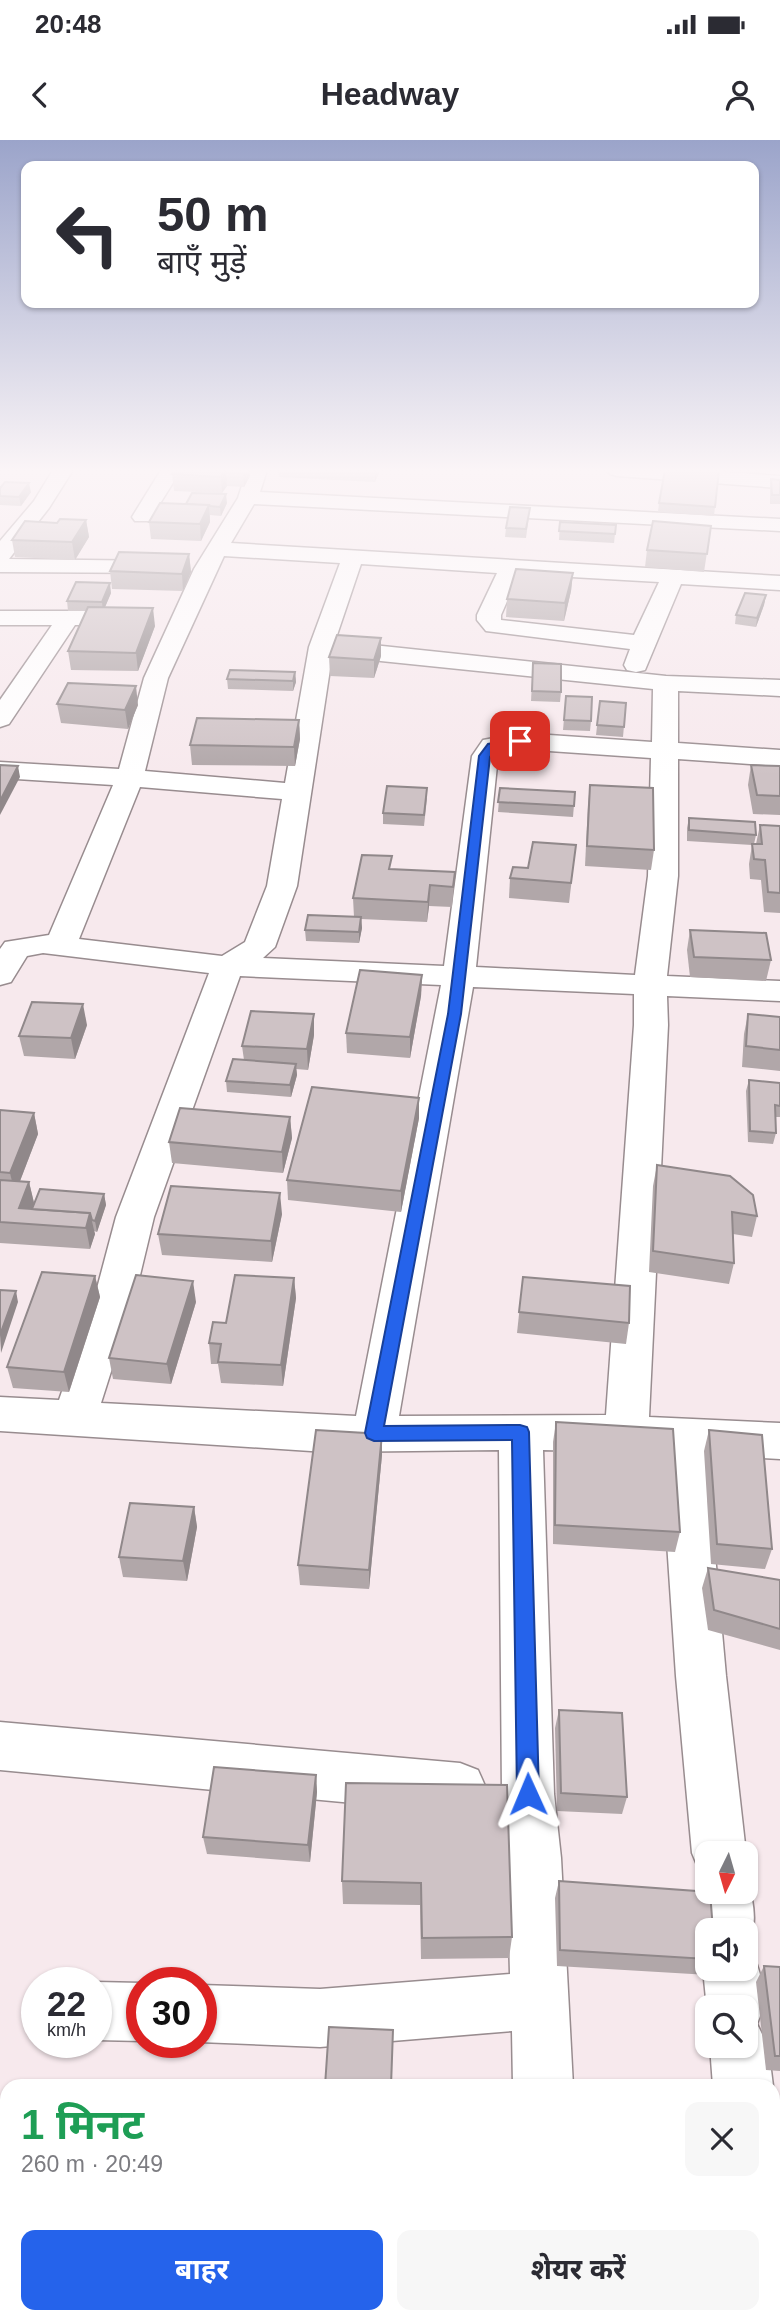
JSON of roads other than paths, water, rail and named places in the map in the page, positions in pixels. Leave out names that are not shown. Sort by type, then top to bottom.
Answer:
[{"type":"street","points":[[61,945],[130,778],[156,678],[205,572]]},
{"type":"street","points":[[75,1418],[115,1296],[135,1217],[228,966],[259,947],[266,935],[282,886],[321,647],[348,572]]},
{"type":"street","points":[[509,572],[489,615],[494,626],[644,643]]},
{"type":"street","points":[[596,572],[780,583]]},
{"type":"street","points":[[631,679],[673,577]]},
{"type":"street","points":[[0,618],[184,617]]},
{"type":"street","points":[[0,719],[68,618]]},
{"type":"street","points":[[321,647],[666,683],[780,688]]},
{"type":"street","points":[[626,1433],[651,1025],[650,985],[663,876],[666,683]]},
{"type":"street","points":[[374,1433],[454,1014],[485,756],[492,746],[520,741],[780,758]]},
{"type":"street","points":[[0,770],[296,792]]},
{"type":"street","points":[[0,975],[16,948],[29,945],[61,945],[228,966],[780,991]]},
{"type":"street","points":[[0,1414],[326,1434],[626,1433],[780,1441]]},
{"type":"street","points":[[520,1432],[528,1794],[534,1858],[543,2079]]},
{"type":"street","points":[[682,1436],[701,1676],[718,1841]]},
{"type":"street","points":[[0,1746],[528,1794]]},
{"type":"street","points":[[217,2015],[320,2018],[541,2000]]},
{"type":"street","points":[[740,2058],[742,2079]]}]
